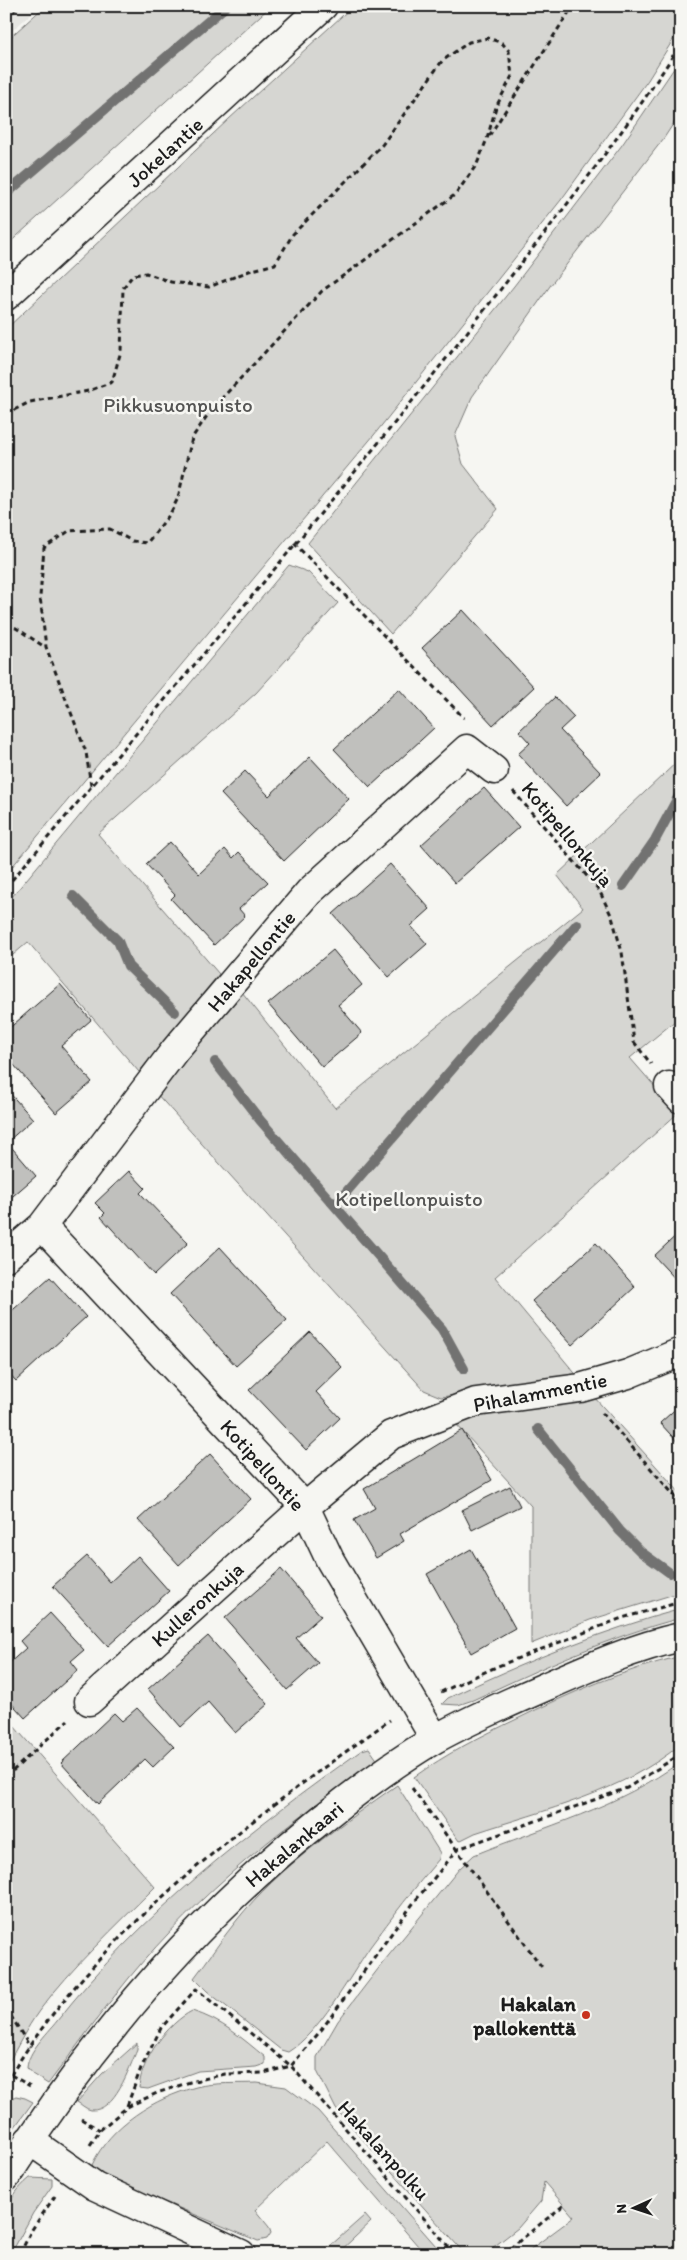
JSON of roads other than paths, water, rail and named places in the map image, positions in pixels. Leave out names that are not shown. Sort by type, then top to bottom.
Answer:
[{"type":"street","name":"Jokelantie","points":[[6,296],[323,6]]},
{"type":"street","name":"Hakapellontie","points":[[6,1257],[42,1226],[175,1050],[309,892],[467,749],[494,770]]},
{"type":"street","name":"Kotipellontie","points":[[42,1226],[305,1508],[330,1560],[435,1739]]},
{"type":"street","name":"Pihalammentie","points":[[305,1508],[391,1435],[476,1402],[580,1388],[628,1374],[681,1352]]},
{"type":"street","name":"Kulleronkuja","points":[[89,1701],[305,1508]]},
{"type":"street","name":"Hakalankaari","points":[[6,2177],[55,2103],[120,2019],[191,1937],[273,1858],[354,1794],[435,1739],[512,1701],[595,1665],[681,1637]]},
{"type":"street","points":[[29,2140],[94,2186],[241,2254]]},
{"type":"waterway","points":[[6,194],[226,6]]},
{"type":"waterway","points":[[623,886],[655,840],[681,792]]},
{"type":"waterway","points":[[73,896],[118,941],[128,966],[175,1012]]},
{"type":"waterway","points":[[335,1205],[577,924]]},
{"type":"waterway","points":[[215,1062],[260,1120],[442,1329],[464,1369]]},
{"type":"waterway","points":[[538,1429],[620,1531],[641,1552],[670,1573]]},
{"type":"railway","points":[[6,17],[18,6]]},
{"type":"place","name":"Hakalan pallokenttä","points":[[586,2015]]},
{"type":"park label","name":"Pikkusuonpuisto","points":[[178,404]]},
{"type":"park label","name":"Kotipellonpuisto","points":[[409,1198]]}]
